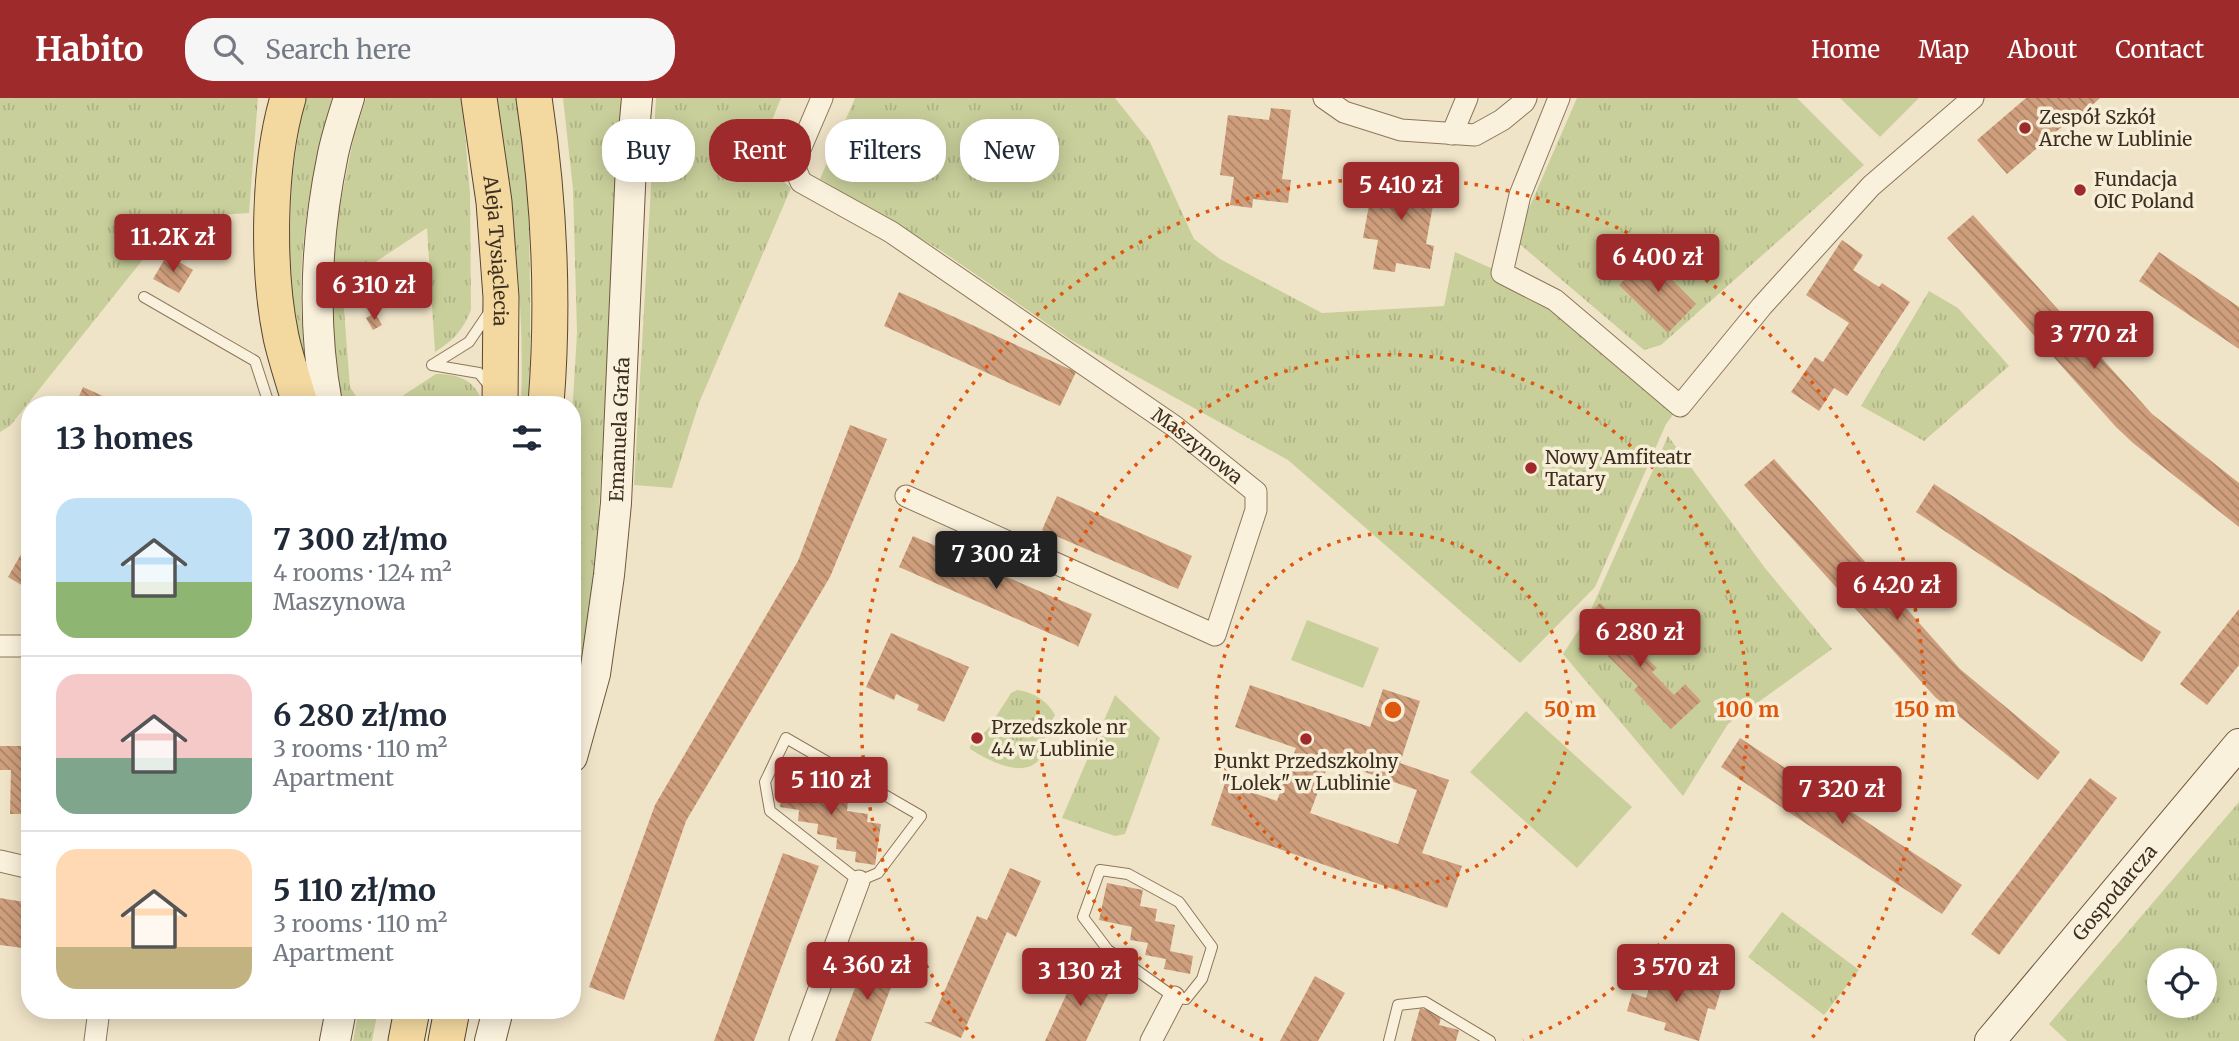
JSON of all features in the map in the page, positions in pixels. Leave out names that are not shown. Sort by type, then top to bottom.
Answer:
[{"type":"main road","points":[[288,98],[278,146],[273,206],[274,260],[281,337],[298,396]]},
{"type":"main road","name":"Aleja Tysiąclecia","points":[[479,98],[494,202],[500,297],[500,396]]},
{"type":"main road","points":[[535,102],[549,278],[546,396]]},
{"type":"main road","points":[[406,1041],[410,1019]]},
{"type":"main road","points":[[446,1041],[450,1019]]},
{"type":"street","points":[[326,396],[317,282],[333,154],[349,98]]},
{"type":"street","name":"Emanuela Grafa","points":[[581,725],[595,674],[616,503],[637,98]]},
{"type":"street","name":"Maszynowa","points":[[822,98],[798,154],[796,168],[801,182],[891,232],[1174,426],[1256,492],[1256,510],[1215,635],[906,496]]},
{"type":"street","points":[[1324,98],[1344,112],[1401,130],[1475,135],[1502,120],[1524,102],[1525,98]]},
{"type":"street","points":[[1452,134],[1467,98]]},
{"type":"street","points":[[1559,98],[1520,195],[1502,273],[1555,300],[1680,406],[1762,306],[1871,186],[1973,98]]},
{"type":"street","points":[[0,646],[21,646]]},
{"type":"street","name":"Gospodarcza","points":[[1990,1041],[2239,744]]},
{"type":"street","points":[[0,861],[21,867]]},
{"type":"street","points":[[800,1041],[859,881]]},
{"type":"street","points":[[1152,1041],[1174,997]]},
{"type":"street","points":[[95,1041],[98,1019]]},
{"type":"street","points":[[335,1041],[339,1019]]},
{"type":"street","points":[[490,1041],[496,1019]]},
{"type":"lane","points":[[144,297],[255,361],[266,396]]},
{"type":"lane","points":[[496,396],[479,373],[432,365],[468,342],[500,297]]},
{"type":"lane","points":[[786,738],[921,816],[878,873],[859,881],[770,811],[765,782],[786,738]]},
{"type":"lane","points":[[1100,870],[1128,874],[1179,902],[1212,947],[1202,979],[1186,999],[1174,997],[1108,950],[1083,917],[1100,870]]},
{"type":"lane","points":[[1389,1041],[1398,1005],[1425,1002],[1490,1041]]},
{"type":"green space","points":[[0,98],[258,98],[249,213],[176,218],[34,396],[21,396],[21,412],[10,426],[0,432]]},
{"type":"green space","points":[[304,98],[332,98],[310,191],[302,261],[301,315],[307,396],[290,332],[292,176]]},
{"type":"green space","points":[[366,98],[462,98],[470,193],[471,310],[457,334],[435,352],[427,228],[351,278],[344,310],[350,387],[356,396],[341,396],[330,307],[339,210],[354,136]]},
{"type":"green space","points":[[496,98],[516,98],[523,144],[530,262],[528,396],[521,396],[519,289]]},
{"type":"green space","points":[[563,98],[622,98],[621,119],[602,119],[602,182],[617,182],[595,583],[581,666],[581,396],[573,396],[577,333],[573,189]]},
{"type":"green space","points":[[656,98],[781,98],[772,119],[709,119],[709,182],[784,182],[791,188],[699,403],[672,488],[634,485],[651,182],[695,182],[695,119],[655,119]]},
{"type":"green space","points":[[855,98],[1115,98],[1150,142],[1194,239],[1220,259],[1322,313],[1444,306],[1455,252],[1502,273],[1680,406],[1666,424],[1595,587],[1520,663],[1288,460],[1071,340],[940,250],[825,182],[946,182],[946,119],[846,119]]},
{"type":"green space","points":[[1577,98],[1797,98],[1864,165],[1661,345],[1644,350],[1515,240]]},
{"type":"green space","points":[[1840,98],[1919,98],[1880,137]]},
{"type":"green space","points":[[825,167],[825,182],[820,179]]},
{"type":"green space","points":[[1929,291],[1958,308],[2009,366],[1924,441],[1861,406]]},
{"type":"green space","points":[[436,374],[452,375],[465,380],[476,389],[479,396],[402,396]]},
{"type":"green space","points":[[1668,436],[1765,568],[1832,649],[1728,724],[1683,796],[1563,654],[1589,614]]},
{"type":"green space","points":[[1307,620],[1379,648],[1363,688],[1291,660]]},
{"type":"green space","points":[[1017,690],[1039,698],[1055,715],[1044,733],[1042,755],[1036,763],[1018,768],[997,763],[970,749],[988,729],[1011,693]]},
{"type":"green space","points":[[1115,695],[1160,738],[1125,834],[1115,836],[1062,818]]},
{"type":"green space","points":[[1526,711],[1632,807],[1577,868],[1470,772]]},
{"type":"green space","points":[[2239,802],[2239,1041],[2067,1041],[2049,1024]]},
{"type":"green space","points":[[1782,912],[1859,970],[1824,1015],[1748,957]]},
{"type":"green space","points":[[357,1019],[376,1019],[372,1041],[353,1041]]},
{"type":"building","name":"Zespół Szkół Arche w Lublinie","points":[[2026,98],[2100,98],[2080,116],[2078,113],[2007,174],[1977,140]]},
{"type":"building","points":[[1271,108],[1291,110],[1282,179],[1291,180],[1288,203],[1253,199],[1252,208],[1230,205],[1234,177],[1220,175],[1228,115],[1269,120]]},
{"type":"building","points":[[1417,173],[1438,177],[1426,244],[1434,246],[1430,269],[1396,263],[1395,272],[1373,269],[1378,240],[1363,238],[1374,178],[1415,186]]},
{"type":"building","points":[[1973,215],[2152,414],[2239,483],[2239,527],[2116,427],[1947,238]]},
{"type":"building","points":[[1842,240],[1863,255],[1853,270],[1879,287],[1882,283],[1910,302],[1847,396],[1834,388],[1819,411],[1791,392],[1815,357],[1823,362],[1849,323],[1806,295]]},
{"type":"building","points":[[2159,252],[2239,307],[2239,349],[2139,281]]},
{"type":"building","points":[[167,255],[193,270],[179,293],[153,279]]},
{"type":"building","points":[[1648,256],[1696,304],[1668,333],[1619,285]]},
{"type":"building","points":[[899,292],[1076,372],[1060,406],[884,326]]},
{"type":"building","points":[[375,313],[382,325],[373,330],[366,318]]},
{"type":"building","points":[[83,387],[103,396],[79,396]]},
{"type":"building","points":[[850,425],[887,439],[830,577],[686,821],[624,1000],[589,987],[655,805],[798,561]]},
{"type":"building","points":[[1774,459],[1960,669],[2060,752],[2038,780],[1935,697],[1744,485]]},
{"type":"building","points":[[1934,484],[2161,632],[2142,662],[1916,512]]},
{"type":"building","points":[[1057,496],[1192,556],[1178,589],[1042,530]]},
{"type":"building","points":[[913,536],[1092,614],[1078,647],[899,567]]},
{"type":"building","points":[[21,554],[21,585],[8,577]]},
{"type":"building","points":[[1600,603],[1631,633],[1626,638],[1657,668],[1652,672],[1674,695],[1685,684],[1701,701],[1671,729],[1634,690],[1638,686],[1608,656],[1612,652],[1581,622]]},
{"type":"building","points":[[2239,609],[2239,665],[2207,705],[2180,684]]},
{"type":"building","points":[[891,633],[969,667],[944,722],[917,710],[919,705],[896,694],[894,700],[866,687]]},
{"type":"building","points":[[1250,685],[1370,727],[1383,689],[1420,701],[1400,763],[1449,780],[1422,853],[1462,866],[1447,908],[1211,825],[1225,783],[1277,801],[1296,748],[1235,727]],"holes":[[[1330,760],[1417,790],[1398,844],[1310,813]]]},
{"type":"building","points":[[1740,738],[1962,885],[1942,914],[1721,767]]},
{"type":"building","points":[[0,746],[21,746],[21,814],[10,814],[11,770],[0,770]]},
{"type":"building","points":[[785,771],[811,775],[810,785],[829,788],[827,799],[848,802],[847,811],[868,814],[867,822],[881,824],[875,865],[855,862],[856,852],[836,849],[837,838],[817,834],[818,824],[798,821],[799,810],[780,807]]},
{"type":"building","points":[[2090,778],[2117,798],[1999,955],[1971,934]]},
{"type":"building","points":[[783,853],[819,866],[754,1041],[714,1041]]},
{"type":"building","points":[[1010,868],[1041,881],[1016,937],[1007,932],[961,1038],[924,1022],[931,1022],[977,916],[987,920]]},
{"type":"building","points":[[1107,883],[1143,890],[1140,906],[1157,909],[1155,921],[1175,925],[1170,951],[1193,956],[1190,974],[1164,969],[1166,959],[1145,955],[1148,943],[1130,940],[1132,927],[1099,920]]},
{"type":"building","points":[[0,898],[21,902],[21,948],[0,945]]},
{"type":"building","points":[[867,956],[898,968],[871,1041],[835,1041]]},
{"type":"building","points":[[1079,967],[1113,983],[1086,1041],[1045,1041]]},
{"type":"building","points":[[1654,971],[1721,990],[1715,1010],[1708,1008],[1699,1041],[1664,1030],[1666,1023],[1627,1011],[1632,993],[1646,998]]},
{"type":"building","points":[[1315,976],[1345,993],[1318,1041],[1280,1041]]},
{"type":"building","points":[[1420,1008],[1442,1014],[1439,1025],[1459,1030],[1456,1041],[1411,1041]]},
{"type":"place","name":"Zespół Szkół Arche w Lublinie","points":[[2025,128]]},
{"type":"place","name":"Fundacja OIC Poland","points":[[2080,190]]},
{"type":"place","name":"Nowy Amfiteatr Tatary","points":[[1531,468]]},
{"type":"place","name":"Przedszkole nr 44 w Lublinie","points":[[977,738]]},
{"type":"place","name":"Punkt Przedszkolny \"Lolek\" w Lublinie","points":[[1306,739]]}]
